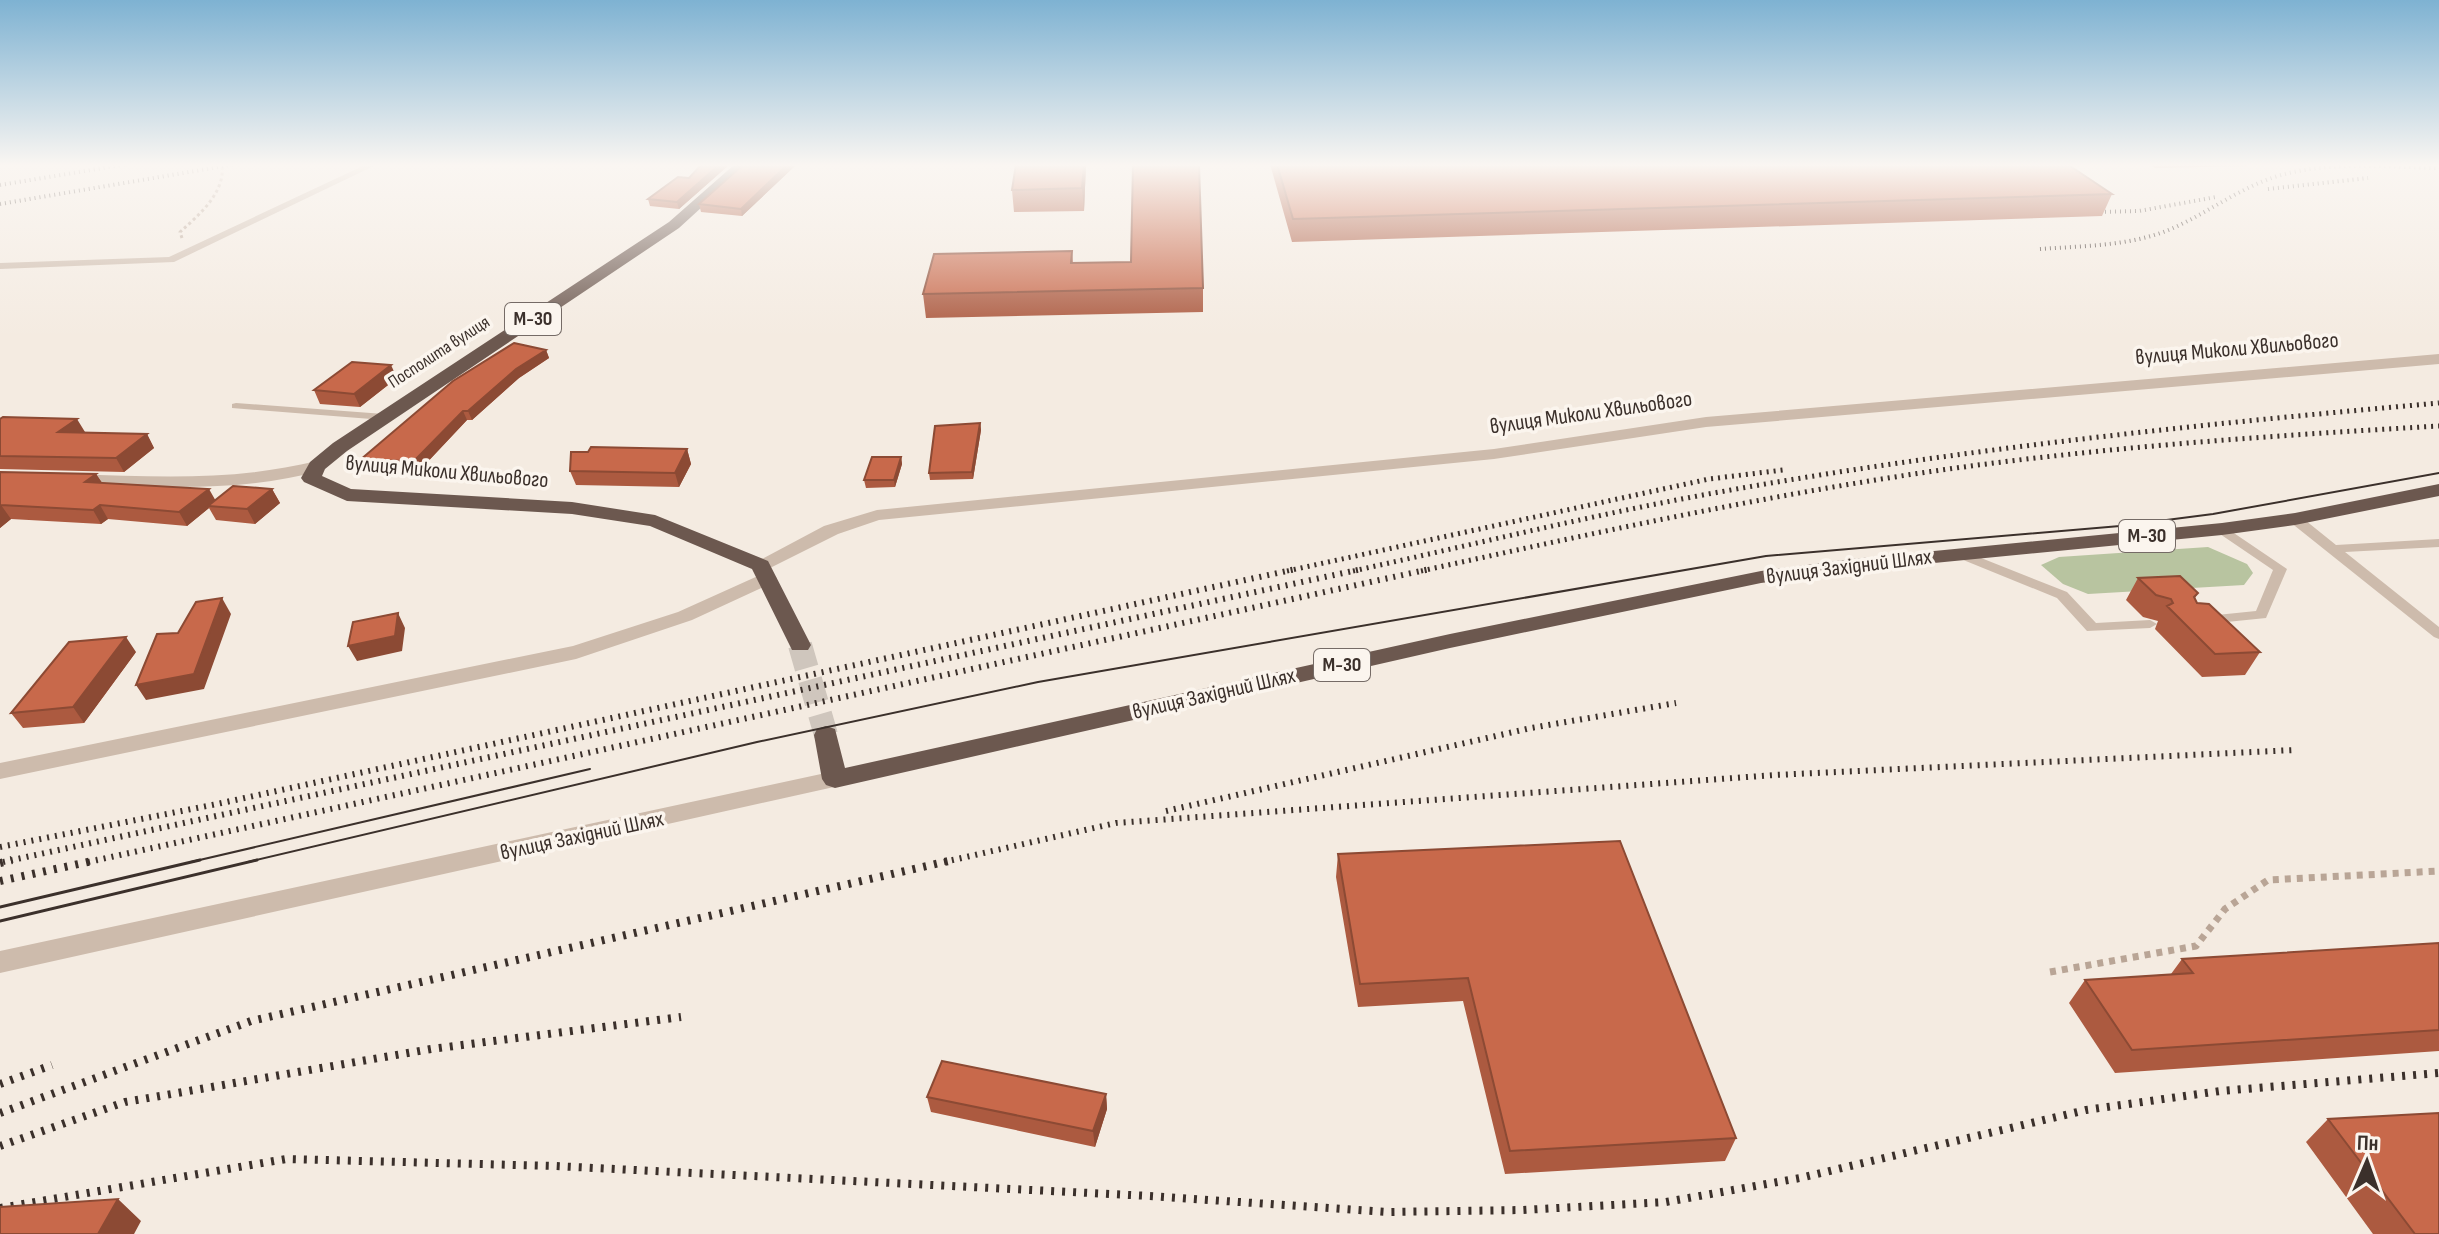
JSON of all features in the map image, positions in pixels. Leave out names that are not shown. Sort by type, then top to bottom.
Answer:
[{"type":"highway","name":"Посполита вулиця","points":[[317,466],[384,417],[678,222]]},
{"type":"highway","name":"вулиця Миколи Хвильового","points":[[317,466],[311,478],[347,495],[572,508],[655,521],[764,571]]},
{"type":"highway","name":"вулиця Західний Шлях","points":[[835,779],[1450,641],[1761,577],[2222,529],[2295,519],[2439,490]]},
{"type":"highway","points":[[764,571],[800,645]]},
{"type":"highway","points":[[826,735],[835,779]]},
{"type":"street","name":"вулиця Миколи Хвильового","points":[[0,771],[576,652],[685,616],[831,530],[877,515],[1494,454],[1706,422],[1908,402],[2439,359]]},
{"type":"street","name":"вулиця Миколи Хвильового","points":[[53,478],[230,482],[290,475],[317,466]]},
{"type":"street","name":"вулиця Західний Шлях","points":[[0,962],[835,779]]},
{"type":"lane","points":[[0,266],[171,260],[253,222]]},
{"type":"lane","points":[[236,406],[384,417]]},
{"type":"lane","points":[[2295,519],[2439,634]]},
{"type":"lane","points":[[2191,621],[2261,615],[2280,569],[2222,529]]},
{"type":"lane","points":[[2334,549],[2439,543]]},
{"type":"lane","points":[[1961,554],[2062,595],[2092,628],[2150,624]]},
{"type":"path","points":[[189,252],[180,232],[192,222]]},
{"type":"path","points":[[2050,972],[2196,946],[2225,909],[2268,880],[2439,871]]},
{"type":"green space","points":[[2208,547],[2247,564],[2253,573],[2244,585],[2088,594],[2063,584],[2041,565],[2059,557]]},
{"type":"building","points":[[1132,222],[1201,222],[1203,288],[923,294],[934,254],[1072,251],[1071,263],[1131,262]]},
{"type":"building","points":[[514,343],[546,350],[516,369],[468,411],[463,411],[414,461],[360,460],[453,381]]},
{"type":"building","points":[[352,362],[391,365],[354,394],[314,390]]},
{"type":"building","points":[[0,419],[77,419],[58,432],[147,434],[116,458],[0,456]]},
{"type":"building","points":[[980,423],[972,472],[929,473],[935,426]]},
{"type":"building","points":[[591,447],[687,449],[675,473],[570,471],[571,452],[588,452]]},
{"type":"building","points":[[872,457],[901,457],[894,480],[864,480]]},
{"type":"building","points":[[0,472],[96,474],[85,482],[209,489],[179,512],[100,505],[93,510],[0,506]]},
{"type":"building","points":[[233,486],[272,489],[247,509],[208,506]]},
{"type":"building","points":[[2180,576],[2198,593],[2194,597],[2197,603],[2209,604],[2260,652],[2215,654],[2167,606],[2173,603],[2171,599],[2156,595],[2138,578]]},
{"type":"building","points":[[222,598],[194,674],[136,685],[157,634],[178,633],[196,602]]},
{"type":"building","points":[[398,613],[395,636],[348,646],[353,622]]},
{"type":"building","points":[[126,637],[73,707],[11,713],[69,642]]},
{"type":"building","points":[[1620,841],[1736,1138],[1510,1151],[1468,978],[1360,984],[1338,854]]},
{"type":"building","points":[[2439,943],[2439,1030],[2132,1050],[2085,980],[2193,973],[2182,959]]},
{"type":"building","points":[[942,1061],[1106,1094],[1093,1131],[927,1097]]},
{"type":"building","points":[[2439,1113],[2439,1234],[2415,1234],[2328,1119]]},
{"type":"building","points":[[118,1199],[98,1234],[0,1234],[0,1207]]},
{"type":"tunnel","points":[[800,645],[826,735]]},
{"type":"tram line","points":[[248,862],[757,742],[1038,682],[1766,556],[2120,526],[2213,514],[2439,473]]},
{"type":"tram line","points":[[191,862],[590,769]]},
{"type":"tram line","points":[[0,907],[200,860]]},
{"type":"tram line","points":[[0,921],[257,860]]},
{"type":"railway","points":[[2040,249],[2136,240],[2186,222]]},
{"type":"railway","points":[[1358,570],[1631,509],[1903,462],[2081,439],[2439,403]]},
{"type":"railway","points":[[1421,571],[1728,506],[1914,474],[2176,444],[2439,426]]},
{"type":"railway","points":[[1287,571],[1709,479],[1783,470]]},
{"type":"railway","points":[[0,847],[217,804],[1296,569]]},
{"type":"railway","points":[[88,862],[1430,569]]},
{"type":"railway","points":[[10,860],[1358,570]]},
{"type":"railway","points":[[1353,571],[1358,570]]},
{"type":"railway","points":[[1166,811],[1531,728],[1676,703]]},
{"type":"railway","points":[[944,862],[1116,823],[1775,775],[2294,750]]},
{"type":"railway","points":[[0,863],[10,860]]},
{"type":"railway","points":[[3,862],[10,860]]},
{"type":"railway","points":[[0,881],[97,860]]},
{"type":"railway","points":[[0,1113],[251,1021],[953,860]]},
{"type":"railway","points":[[0,1146],[125,1102],[431,1049],[681,1017]]},
{"type":"railway","points":[[0,1084],[52,1065]]},
{"type":"railway","points":[[0,1208],[286,1159],[555,1166],[1150,1196],[1388,1212],[1522,1210],[1666,1202],[1800,1178],[2086,1110],[2220,1091],[2439,1073]]}]
